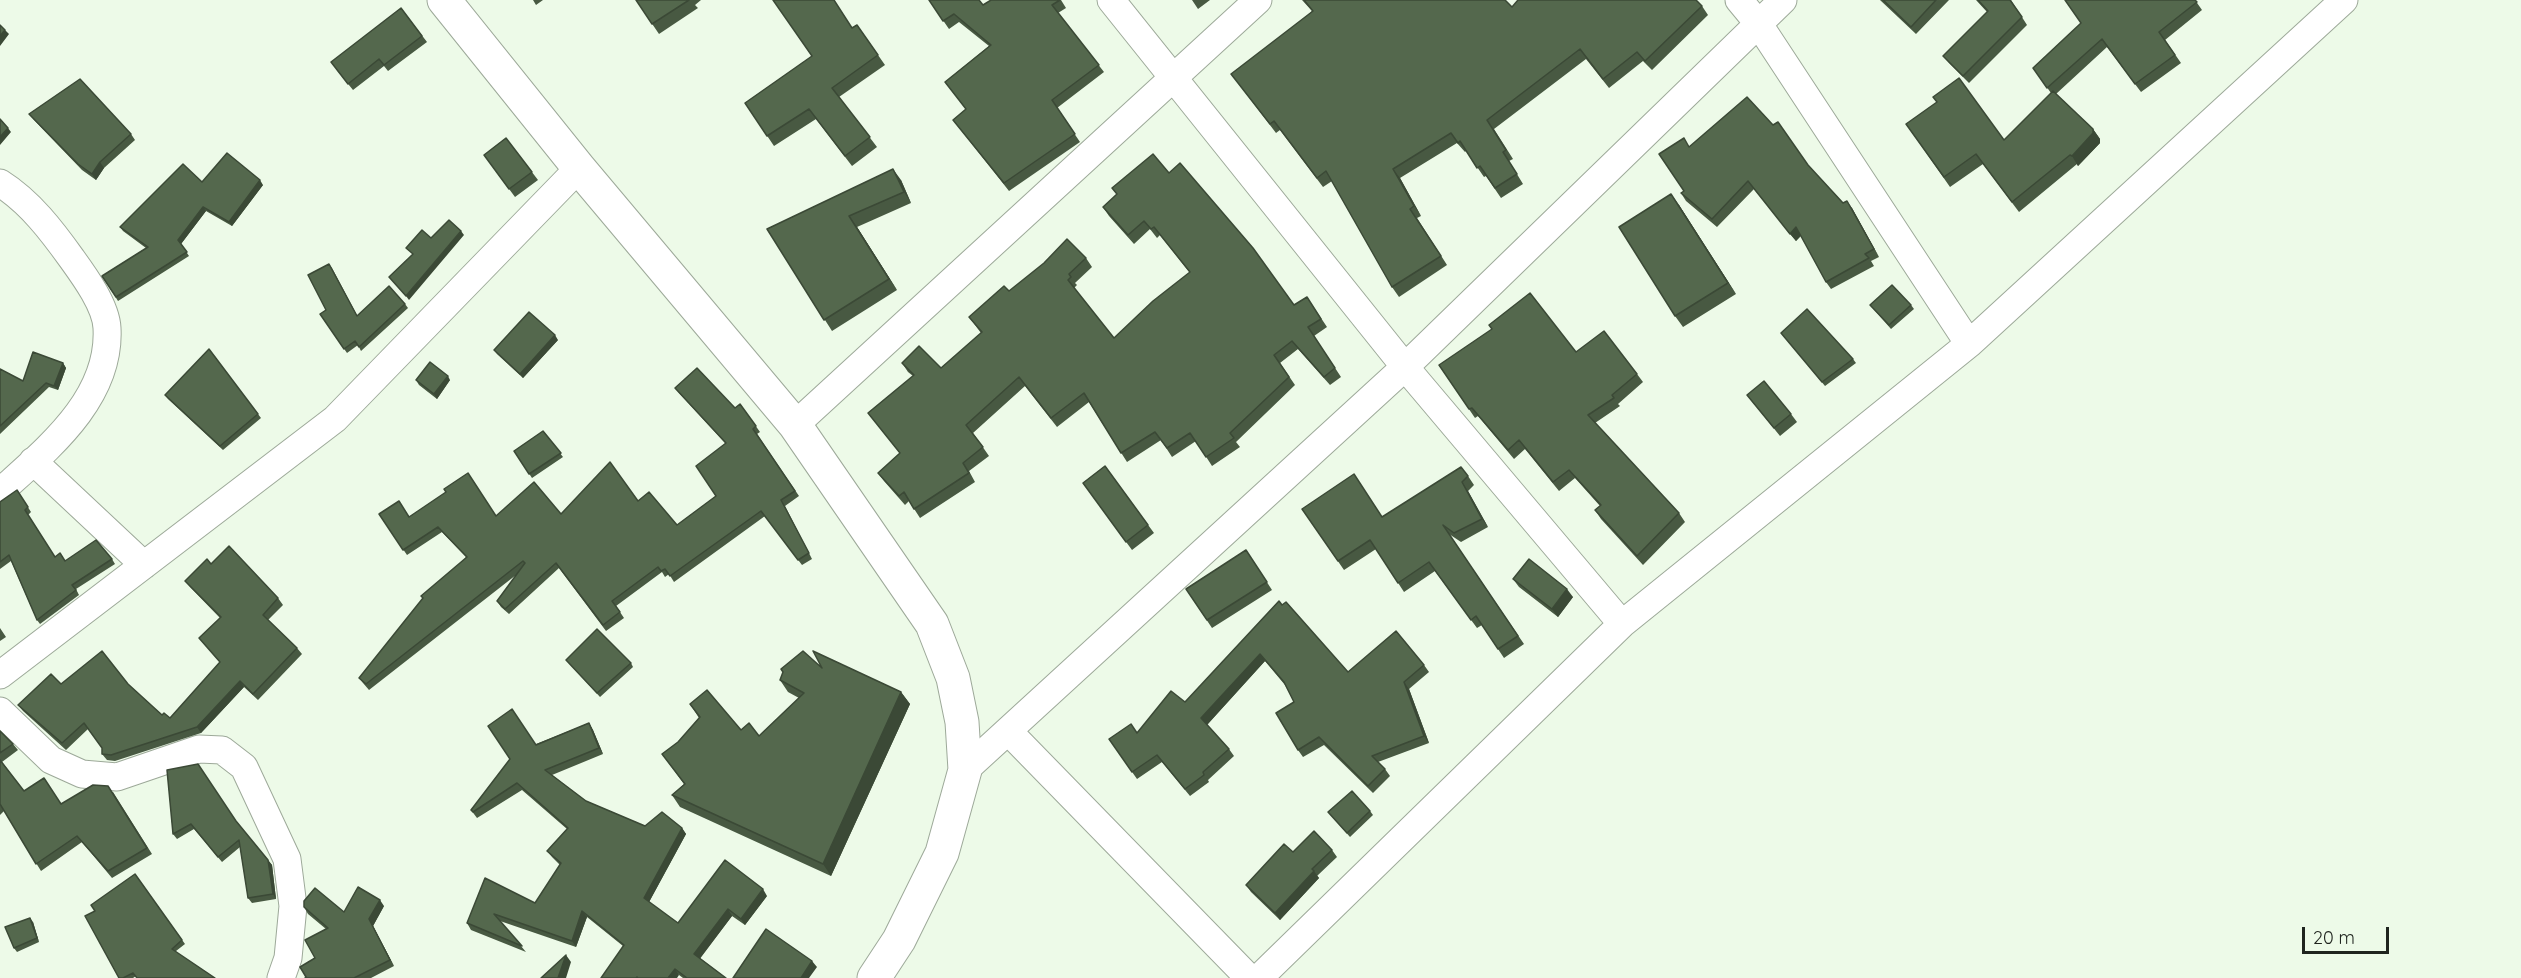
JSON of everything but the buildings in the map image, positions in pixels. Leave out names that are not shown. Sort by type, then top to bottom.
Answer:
[{"type":"street","points":[[444,0],[579,168],[795,425],[932,624],[953,678],[962,722],[965,770],[942,853],[899,940],[874,978]]},
{"type":"street","points":[[1111,0],[1405,367],[1622,624]]},
{"type":"street","points":[[795,425],[1258,0]]},
{"type":"street","points":[[1739,0],[1758,23],[1969,344]]},
{"type":"street","points":[[965,770],[1405,367],[1783,0]]},
{"type":"street","points":[[1260,978],[1622,624],[1969,344],[2332,4]]},
{"type":"street","points":[[0,675],[335,419],[579,168]]},
{"type":"street","points":[[0,183],[14,192],[52,231],[91,286],[107,327],[103,367],[87,403],[33,461],[0,492]]},
{"type":"street","points":[[33,461],[144,565]]},
{"type":"street","points":[[0,711],[51,760],[82,774],[117,777],[200,749],[222,750],[244,767],[287,859],[293,906],[288,958],[281,978]]},
{"type":"street","points":[[1008,731],[1249,978]]}]
